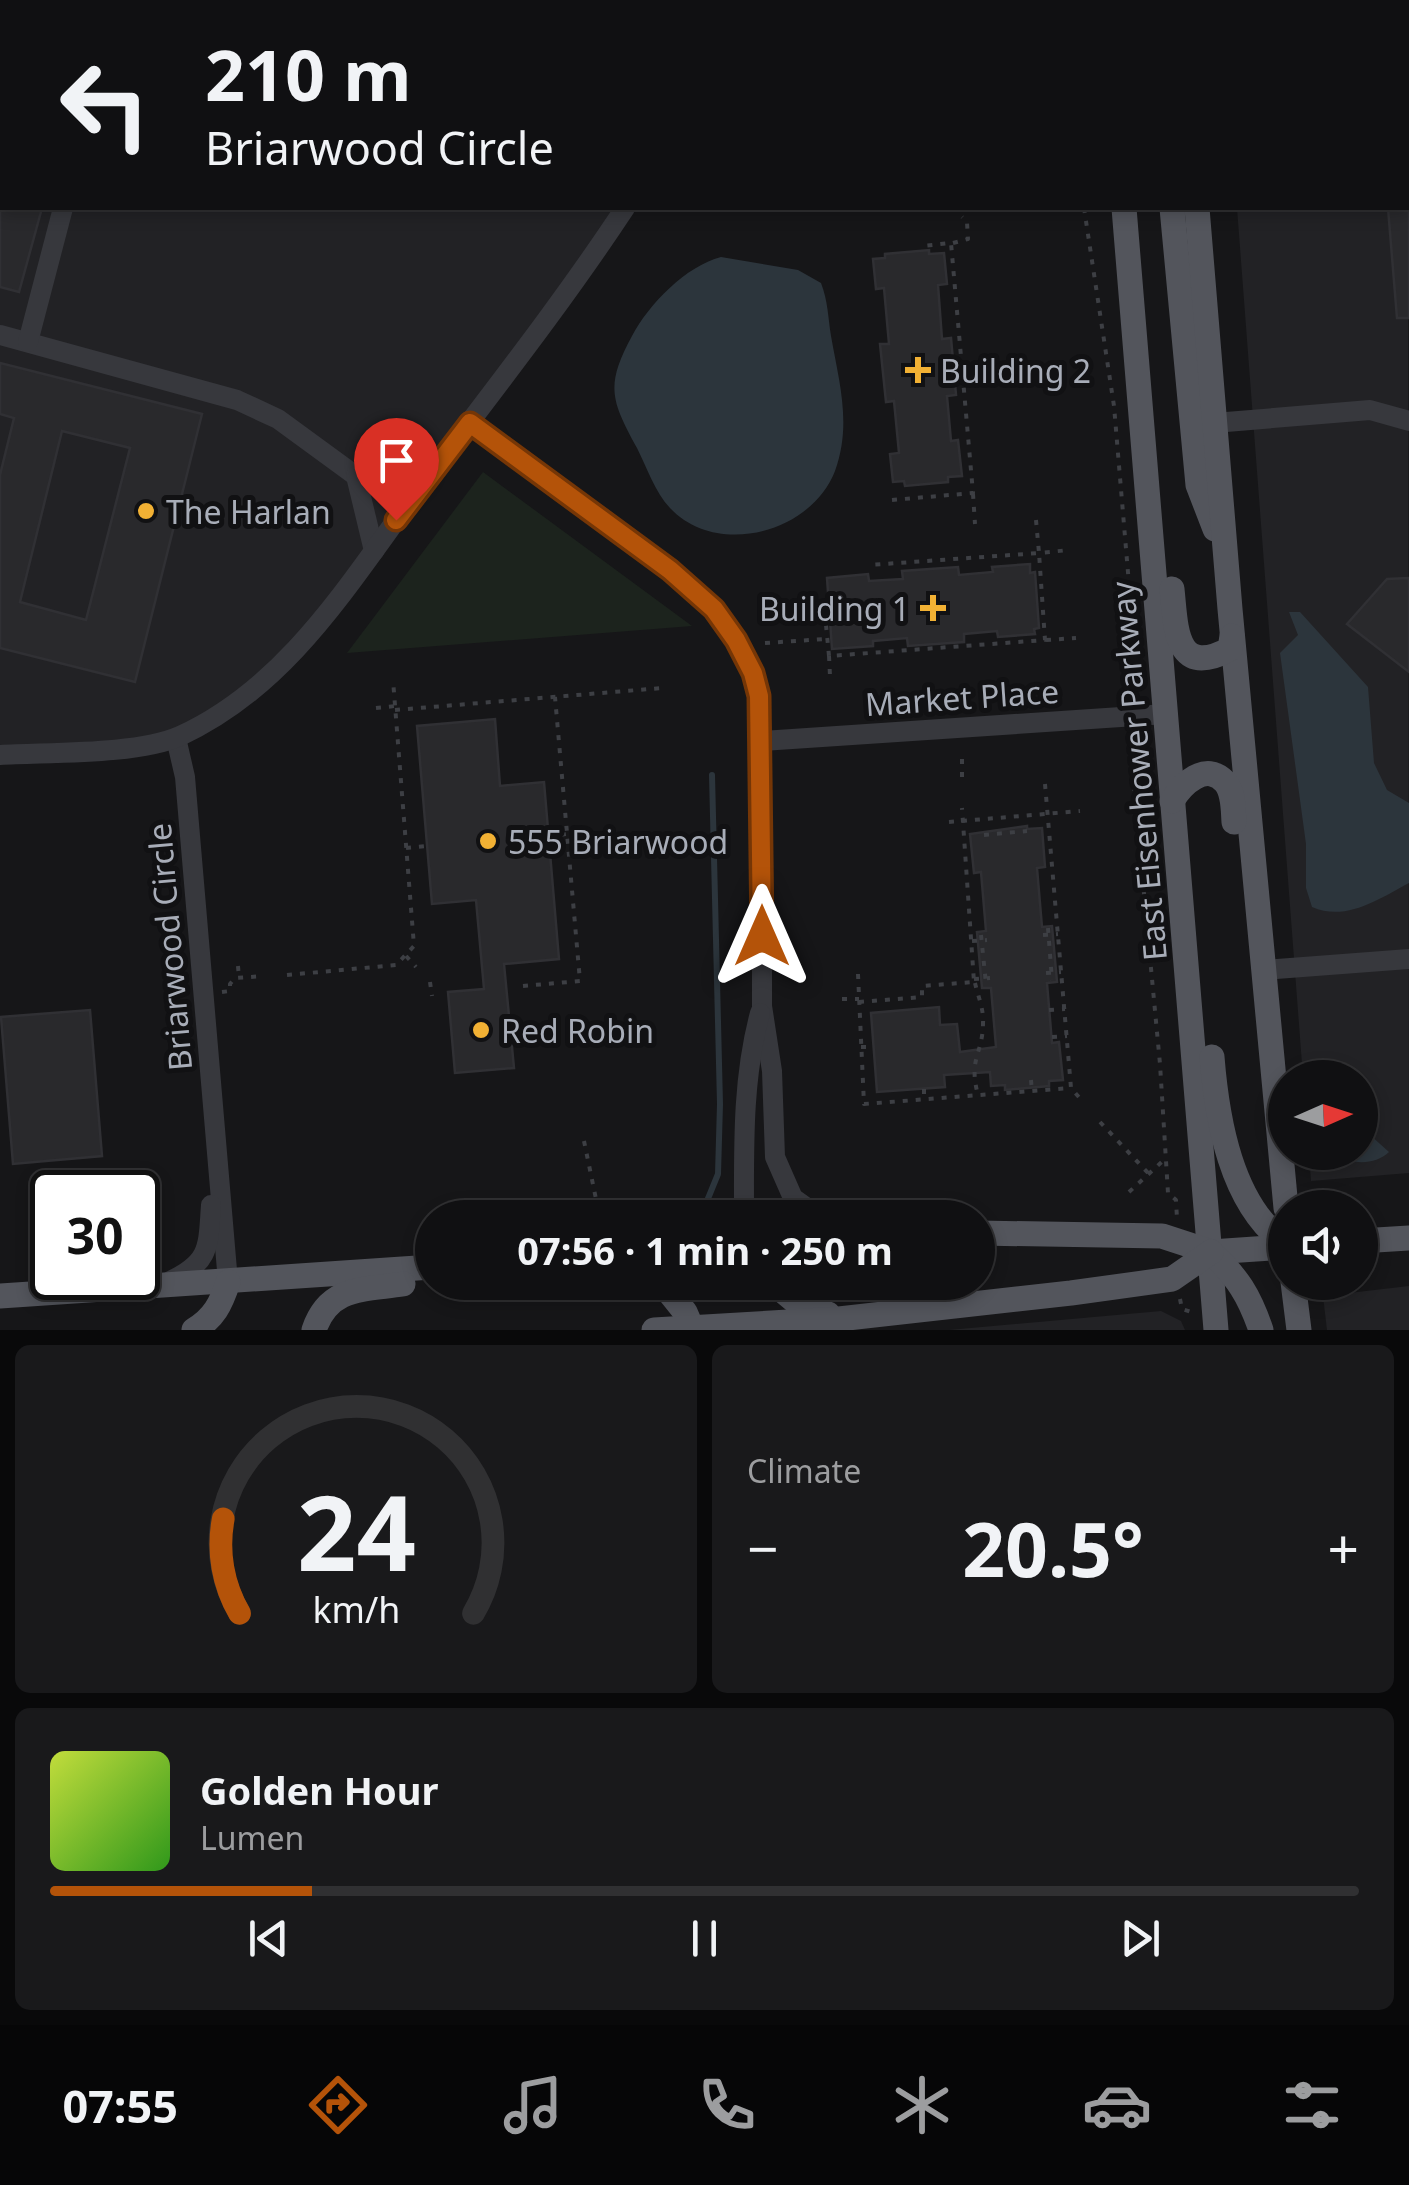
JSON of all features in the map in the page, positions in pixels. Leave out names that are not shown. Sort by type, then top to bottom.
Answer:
[{"type":"main road","name":"East Eisenhower Parkway","points":[[1124,210],[1216,1330]]},
{"type":"main road","points":[[1172,210],[1198,485],[1226,558]]},
{"type":"main road","points":[[1197,210],[1271,1060]]},
{"type":"main road","points":[[1137,364],[1156,416],[1178,641],[1188,652],[1208,656],[1230,649],[1232,636]]},
{"type":"main road","points":[[1172,800],[1182,784],[1196,776],[1213,775],[1224,782],[1232,796],[1255,1062],[1268,1096]]},
{"type":"main road","points":[[1178,850],[1200,920],[1214,1083],[1222,1122],[1238,1176],[1258,1221],[1268,1230]]},
{"type":"main road","points":[[995,1230],[1162,1236],[1211,1252],[1268,1247]]},
{"type":"main road","points":[[1378,1240],[1409,1238]]},
{"type":"main road","points":[[654,1330],[839,1318],[1172,1279],[1211,1252]]},
{"type":"main road","points":[[1211,1252],[1250,1296],[1262,1330]]},
{"type":"main road","points":[[160,1285],[415,1269]]},
{"type":"main road","points":[[194,1330],[210,1320],[228,1282]]},
{"type":"main road","points":[[314,1330],[325,1308],[339,1294],[415,1283]]},
{"type":"main road","points":[[0,1296],[30,1294]]},
{"type":"main road","points":[[675,1300],[691,1328]]},
{"type":"main road","points":[[794,1300],[839,1318]]},
{"type":"main road","points":[[1295,1300],[1299,1330]]},
{"type":"street","points":[[28,342],[63,210]]},
{"type":"street","points":[[0,756],[135,746],[176,738],[236,706],[282,667],[582,274],[624,210]]},
{"type":"street","points":[[0,334],[237,400],[278,419],[356,476],[419,490]]},
{"type":"street","points":[[1214,423],[1370,410],[1409,421]]},
{"type":"street","points":[[470,423],[670,570],[714,609],[753,673],[762,741],[762,1006],[772,1071],[778,1170],[796,1200]]},
{"type":"street","points":[[356,476],[374,551]]},
{"type":"street","name":"Market Place","points":[[762,741],[1166,714]]},
{"type":"street","name":"Briarwood Circle","points":[[176,738],[184,777],[216,1153]]},
{"type":"street","points":[[1263,970],[1409,959]]},
{"type":"street","points":[[744,1200],[750,1049],[762,1006]]},
{"type":"street","points":[[216,1153],[228,1282]]},
{"type":"street","points":[[160,1285],[192,1270],[207,1251],[216,1153]]},
{"type":"path","points":[[1084,210],[1116,424],[1133,632],[1127,715],[1160,1064],[1168,1193],[1176,1200]]},
{"type":"path","points":[[922,246],[968,239],[962,217]]},
{"type":"path","points":[[950,244],[975,524]]},
{"type":"path","points":[[892,500],[973,493]]},
{"type":"path","points":[[1036,520],[1045,640]]},
{"type":"path","points":[[870,565],[1069,550]]},
{"type":"path","points":[[826,624],[830,676]]},
{"type":"path","points":[[828,656],[1076,638]]},
{"type":"path","points":[[765,643],[827,639]]},
{"type":"path","points":[[287,975],[396,965],[414,946],[393,680]]},
{"type":"path","points":[[376,708],[662,688]]},
{"type":"path","points":[[523,986],[580,980],[555,697]]},
{"type":"path","points":[[962,752],[962,777]]},
{"type":"path","points":[[1045,784],[1072,1088],[1084,1103]]},
{"type":"path","points":[[962,808],[974,980],[983,1018],[974,1060],[978,1095]]},
{"type":"path","points":[[949,822],[1080,811]]},
{"type":"path","points":[[1004,818],[1005,831]]},
{"type":"path","points":[[984,835],[1028,831]]},
{"type":"path","points":[[548,836],[567,834]]},
{"type":"path","points":[[406,848],[427,846]]},
{"type":"path","points":[[1044,848],[1051,847]]},
{"type":"path","points":[[1052,980],[1046,933],[1058,934]]},
{"type":"path","points":[[842,999],[922,997],[922,986],[987,980],[983,938],[972,941]]},
{"type":"path","points":[[1050,954],[1060,954]]},
{"type":"path","points":[[406,956],[416,967]]},
{"type":"path","points":[[238,966],[239,978]]},
{"type":"path","points":[[1049,973],[1061,972]]},
{"type":"path","points":[[858,974],[864,1104],[1072,1088]]},
{"type":"path","points":[[230,992],[232,981],[264,976]]},
{"type":"path","points":[[430,982],[432,996]]},
{"type":"path","points":[[1049,1010],[1065,1009]]},
{"type":"path","points":[[1052,1037],[1067,1036]]},
{"type":"path","points":[[861,1047],[874,1046]]},
{"type":"path","points":[[1031,1080],[1032,1092]]},
{"type":"path","points":[[924,1089],[924,1100]]},
{"type":"path","points":[[912,1093],[912,1100]]},
{"type":"path","points":[[1100,1122],[1148,1174]]},
{"type":"path","points":[[584,1141],[596,1200]]},
{"type":"path","points":[[1129,1192],[1165,1159]]},
{"type":"shaded area","points":[[0,210],[624,210],[298,649],[176,738],[0,755]]},
{"type":"shaded area","points":[[1237,210],[1408,210],[1409,1173],[1311,1181],[1310,1170],[1378,1170],[1378,1060],[1302,1060]]},
{"type":"shaded area","points":[[721,257],[798,270],[821,283],[843,420],[840,454],[823,492],[806,510],[785,523],[737,535],[712,532],[690,523],[670,508],[628,431],[615,393],[623,353],[648,311],[682,278]]},
{"type":"shaded area","points":[[483,472],[692,626],[347,653]]},
{"type":"shaded area","points":[[1289,612],[1300,612],[1368,687],[1374,763],[1387,790],[1409,803],[1409,883],[1350,910],[1337,912],[1312,907],[1306,888],[1306,844],[1280,653],[1298,635]]},
{"type":"shaded area","points":[[1378,1142],[1389,1152],[1378,1158]]},
{"type":"shaded area","points":[[1409,1286],[1409,1330],[1327,1330],[1323,1300],[1378,1300],[1378,1290]]},
{"type":"shaded area","points":[[1161,1311],[1181,1321],[1185,1330],[949,1330]]},
{"type":"building","points":[[0,210],[41,210],[19,292],[0,287]]},
{"type":"building","points":[[1388,210],[1409,210],[1409,318],[1397,318]]},
{"type":"building","name":"Building 2","points":[[929,250],[929,254],[944,253],[947,284],[938,285],[942,339],[951,338],[956,395],[947,396],[951,441],[958,440],[962,476],[948,477],[948,482],[905,486],[904,481],[893,482],[890,454],[899,453],[894,401],[886,402],[880,344],[889,344],[884,288],[876,289],[873,259],[885,258],[885,254]]},
{"type":"building","name":"The Harlan","points":[[0,363],[202,414],[135,682],[0,648],[0,475],[14,418],[0,414]],"holes":[[[62,431],[130,448],[86,620],[20,602]]]},
{"type":"building","name":"Building 1","points":[[1030,564],[1030,573],[1035,572],[1039,628],[1034,629],[1035,634],[998,637],[997,631],[964,634],[964,642],[908,646],[907,638],[832,649],[827,578],[868,574],[869,581],[903,579],[902,571],[958,567],[959,575]]},
{"type":"building","points":[[1409,578],[1409,672],[1347,624],[1387,579]]},
{"type":"building","name":"555 Briarwood","points":[[495,719],[500,786],[544,782],[559,959],[504,964],[514,1068],[455,1073],[448,992],[484,989],[476,900],[432,904],[417,726]]},
{"type":"building","points":[[1027,826],[1042,828],[1045,867],[1037,868],[1042,927],[1052,926],[1057,982],[1047,983],[1052,1043],[1059,1042],[1063,1080],[1049,1081],[1049,1086],[1005,1090],[1005,1085],[991,1086],[990,1072],[944,1075],[945,1087],[877,1092],[871,1013],[939,1007],[940,1025],[957,1024],[960,1052],[996,1047],[991,988],[982,988],[977,932],[986,931],[981,872],[974,873],[970,834]]},
{"type":"building","points":[[90,1010],[102,1156],[13,1164],[1,1017]]},
{"type":"waterway","points":[[707,1200],[718,1174],[720,1104],[712,775]]},
{"type":"place","name":"Building 2","points":[[918,370]]},
{"type":"place","name":"The Harlan","points":[[146,511]]},
{"type":"place","name":"Building 1","points":[[933,608]]},
{"type":"place","name":"555 Briarwood","points":[[488,841]]},
{"type":"place","name":"Red Robin","points":[[481,1030]]},
{"type":"route","points":[[396,520],[470,423],[670,570],[714,609],[736,640],[753,673],[759,696],[762,936]]}]
